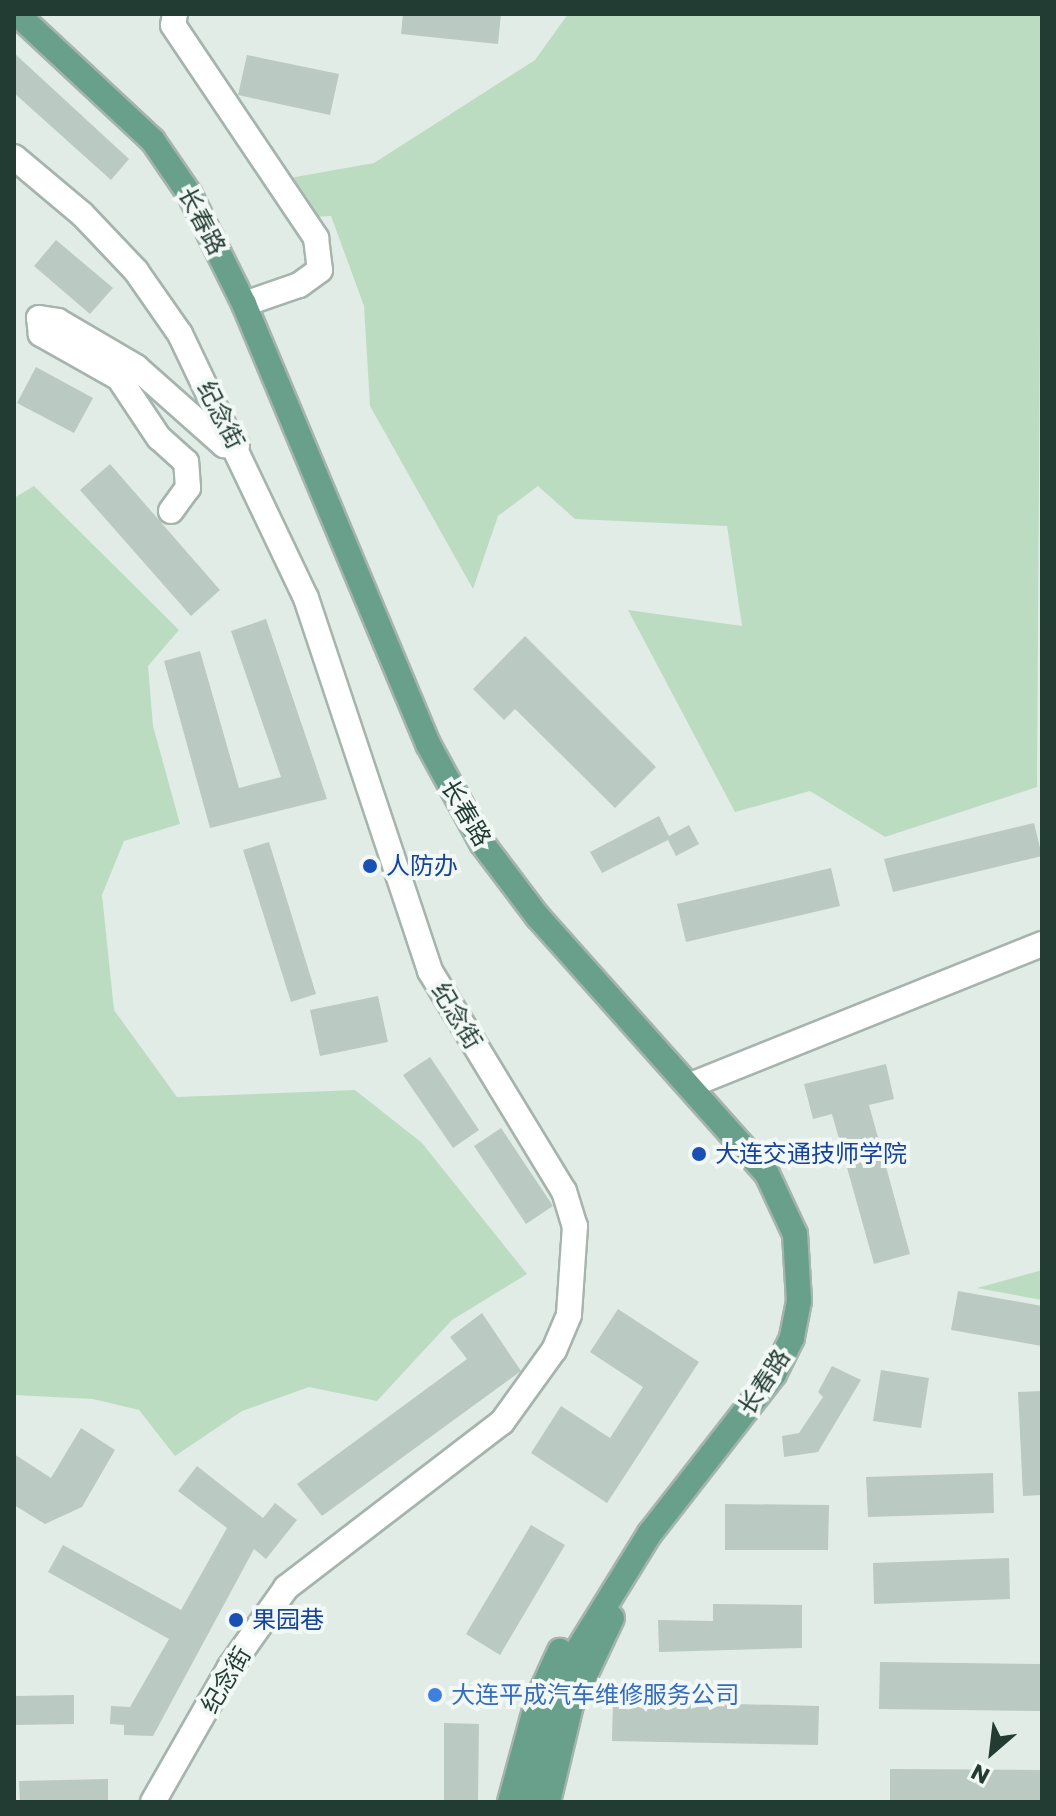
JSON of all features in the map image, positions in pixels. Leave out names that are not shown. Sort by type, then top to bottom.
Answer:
[{"type":"main road","name":"长春路","points":[[17,14],[153,141],[190,195],[244,304],[450,789],[538,917],[691,1085],[767,1174],[786,1207],[800,1263],[799,1301],[792,1338],[774,1374],[626,1569],[571,1661],[545,1734],[531,1802]]},
{"type":"main road","name":"长春路","points":[[510,1802],[538,1699],[563,1645],[588,1605],[626,1569]]},
{"type":"main road","name":"长春路","points":[[548,1802],[571,1705],[620,1599],[626,1569]]},
{"type":"street","points":[[175,14],[173,25],[316,238],[320,270],[244,304]]},
{"type":"street","name":"纪念街","points":[[14,157],[82,214],[136,271],[180,334],[237,446],[306,598],[430,971],[564,1191],[575,1226],[574,1278],[569,1315],[554,1350],[502,1422],[286,1588],[230,1667],[153,1802]]},
{"type":"street","points":[[171,511],[188,488],[186,462],[159,438],[119,378],[41,334],[39,318],[58,321],[136,367],[224,445],[237,446]]},
{"type":"street","points":[[691,1085],[1042,944]]},
{"type":"green space","points":[[568,14],[1042,14],[1037,787],[885,837],[810,791],[735,812],[628,610],[742,626],[727,526],[575,519],[538,486],[498,516],[473,589],[370,406],[364,306],[331,216],[312,217],[290,178],[374,163],[535,60]]},
{"type":"green space","points":[[34,486],[179,630],[148,666],[153,726],[180,824],[124,841],[102,895],[114,1010],[177,1097],[355,1090],[422,1143],[527,1274],[452,1320],[377,1401],[309,1387],[242,1411],[175,1456],[139,1410],[93,1399],[14,1395],[14,498]]},
{"type":"green space","points":[[1042,1270],[1042,1300],[977,1288]]},
{"type":"building","points":[[403,14],[501,14],[498,44],[401,34]]},
{"type":"building","points":[[14,53],[129,159],[111,180],[14,93]]},
{"type":"building","points":[[247,55],[339,74],[330,115],[238,95]]},
{"type":"building","points":[[56,240],[113,288],[90,314],[34,266]]},
{"type":"building","points":[[36,367],[93,398],[74,433],[17,403]]},
{"type":"building","points":[[110,464],[220,590],[191,616],[80,490]]},
{"type":"building","points":[[266,619],[327,799],[210,828],[164,661],[200,651],[239,788],[281,777],[231,631]]},
{"type":"building","points":[[525,636],[656,767],[615,808],[515,709],[504,720],[473,689]]},
{"type":"building","points":[[659,816],[669,836],[689,825],[699,844],[676,856],[668,840],[602,873],[590,852]]},
{"type":"building","points":[[1034,823],[1042,856],[893,892],[884,859]]},
{"type":"building","points":[[269,842],[316,994],[291,1002],[243,850]]},
{"type":"building","points":[[831,868],[840,906],[686,942],[677,904]]},
{"type":"building","points":[[378,996],[388,1042],[320,1056],[310,1010]]},
{"type":"building","points":[[430,1057],[479,1130],[453,1148],[403,1075]]},
{"type":"building","points":[[886,1064],[894,1099],[869,1105],[910,1254],[874,1264],[832,1114],[813,1119],[804,1084]]},
{"type":"building","points":[[501,1128],[553,1206],[526,1224],[474,1146]]},
{"type":"building","points":[[958,1291],[1042,1306],[1042,1346],[951,1330]]},
{"type":"building","points":[[618,1309],[699,1362],[607,1503],[531,1453],[561,1406],[610,1438],[643,1387],[590,1352]]},
{"type":"building","points":[[482,1313],[521,1371],[322,1516],[297,1484],[467,1359],[450,1337]]},
{"type":"building","points":[[832,1366],[861,1380],[818,1452],[784,1457],[782,1436],[799,1433],[823,1397],[818,1392]]},
{"type":"building","points":[[881,1370],[929,1378],[921,1428],[873,1421]]},
{"type":"building","points":[[1042,1391],[1042,1495],[1023,1496],[1018,1392]]},
{"type":"building","points":[[81,1428],[115,1450],[82,1507],[45,1524],[14,1505],[14,1454],[51,1478]]},
{"type":"building","points":[[197,1466],[263,1518],[275,1503],[297,1520],[266,1559],[254,1549],[153,1736],[124,1735],[124,1725],[110,1724],[111,1706],[130,1707],[169,1639],[48,1572],[63,1545],[181,1610],[227,1528],[178,1491]]},
{"type":"building","points":[[993,1473],[994,1513],[868,1517],[866,1477]]},
{"type":"building","points":[[725,1504],[829,1505],[828,1550],[725,1550]]},
{"type":"building","points":[[531,1525],[565,1545],[500,1655],[466,1634]]},
{"type":"building","points":[[1009,1558],[1010,1599],[874,1604],[873,1563]]},
{"type":"building","points":[[713,1604],[802,1605],[802,1648],[659,1652],[658,1620],[713,1621]]},
{"type":"building","points":[[880,1662],[1042,1664],[1042,1711],[879,1709]]},
{"type":"building","points":[[74,1695],[74,1724],[14,1725],[14,1696]]},
{"type":"building","points":[[613,1701],[819,1706],[818,1745],[612,1741]]},
{"type":"building","points":[[444,1723],[479,1724],[478,1802],[444,1802]]},
{"type":"building","points":[[890,1769],[1042,1770],[1042,1802],[890,1802]]},
{"type":"building","points":[[108,1779],[108,1802],[20,1802],[19,1781]]},
{"type":"place","name":"人防办","points":[[370,866]]},
{"type":"place","name":"大连交通技师学院","points":[[699,1154]]},
{"type":"place","name":"果园巷","points":[[236,1620]]},
{"type":"place","name":"大连平成汽车维修服务公司","points":[[435,1695]]}]
